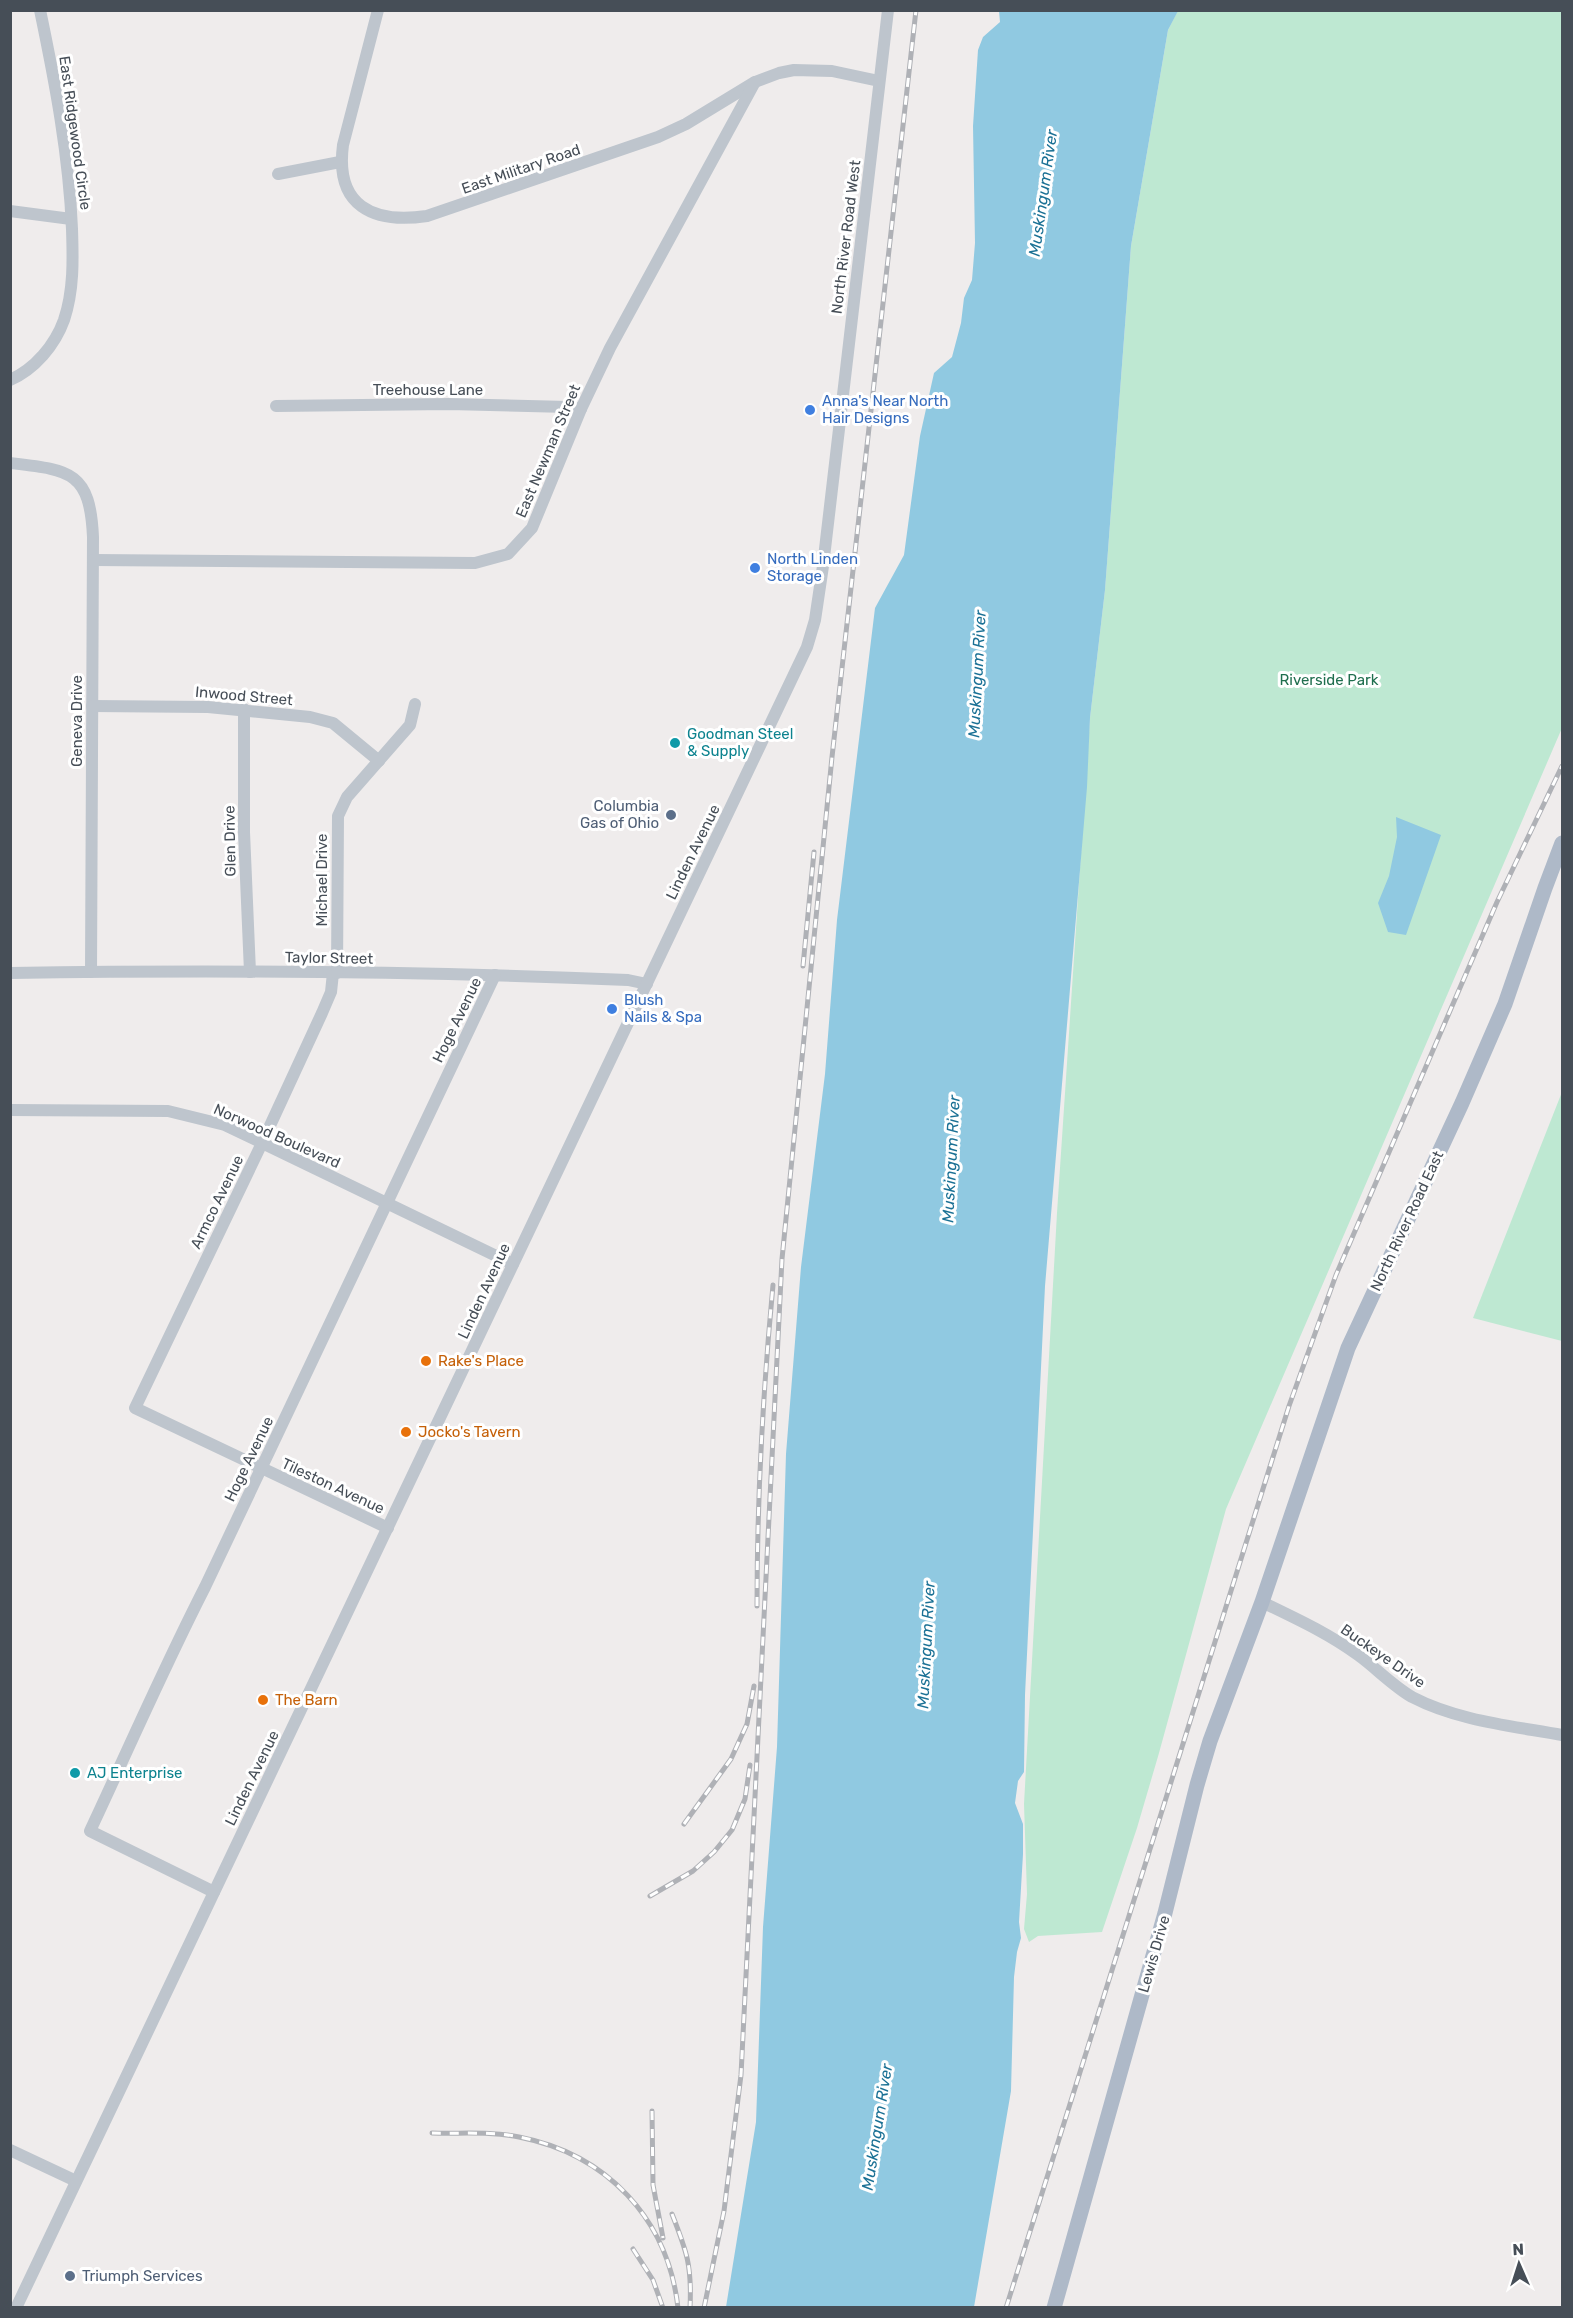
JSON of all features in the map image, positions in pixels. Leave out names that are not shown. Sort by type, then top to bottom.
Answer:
[{"type":"main road","name":"North River Road East","points":[[1262,1602],[1348,1348],[1457,1114],[1505,1004],[1563,843]]},
{"type":"main road","name":"Lewis Drive","points":[[1054,2307],[1165,1913],[1197,1785],[1210,1741],[1262,1602]]},
{"type":"street","name":"East Ridgewood Circle","points":[[10,380],[33,365],[47,351],[64,318],[73,264],[68,171],[54,78],[40,10]]},
{"type":"street","name":"East Military Road","points":[[378,10],[340,162],[347,190],[360,206],[370,212],[398,219],[427,216],[658,137],[686,124],[755,82],[779,73],[814,69],[879,81]]},
{"type":"street","name":"North River Road West","points":[[834,466],[888,10]]},
{"type":"street","name":"East Newman Street","points":[[93,560],[475,563],[496,559],[514,550],[532,528],[581,409],[610,348],[755,82]]},
{"type":"street","points":[[278,174],[340,162]]},
{"type":"street","points":[[10,211],[71,219]]},
{"type":"street","name":"Treehouse Lane","points":[[276,406],[449,404],[581,409]]},
{"type":"street","name":"Geneva Drive","points":[[10,463],[46,467],[71,476],[84,487],[90,500],[93,529],[91,972]]},
{"type":"street","name":"Linden Avenue","points":[[16,2307],[810,641],[815,620],[834,466]]},
{"type":"street","name":"Michael Drive","points":[[335,973],[338,816],[347,797],[410,724],[415,704]]},
{"type":"street","name":"Inwood Street","points":[[92,706],[244,709],[326,720],[352,737],[379,761]]},
{"type":"street","name":"Glen Drive","points":[[244,709],[244,832],[250,972]]},
{"type":"street","name":"Taylor Street","points":[[10,973],[250,972],[495,975],[628,980],[647,984]]},
{"type":"street","name":"Armco Avenue","points":[[135,1408],[262,1143],[331,992],[335,973]]},
{"type":"street","name":"Hoge Avenue","points":[[214,1892],[90,1831],[145,1714],[162,1672],[205,1587],[495,975]]},
{"type":"street","name":"Norwood Boulevard","points":[[10,1110],[168,1111],[225,1125],[513,1264]]},
{"type":"street","name":"Tileston Avenue","points":[[135,1408],[388,1528]]},
{"type":"street","name":"Buckeye Drive","points":[[1262,1602],[1321,1631],[1357,1654],[1410,1696],[1456,1714],[1563,1736]]},
{"type":"street","points":[[10,2150],[76,2181]]},
{"type":"green space","name":"Riverside Park","points":[[1178,10],[1562,11],[1562,728],[1226,1509],[1159,1753],[1102,1932],[1038,1936],[1029,1942],[1024,1929],[1027,1894],[1024,1804],[1057,1213],[1090,718],[1105,590],[1131,246],[1168,30]]},
{"type":"green space","points":[[1562,1092],[1562,1341],[1473,1318]]},
{"type":"water","name":"Muskingum River","points":[[999,11],[1178,11],[1168,30],[1131,246],[1105,590],[1090,718],[1087,787],[1045,1286],[1025,1695],[1024,1772],[1018,1781],[1015,1803],[1023,1824],[1023,1854],[1019,1922],[1021,1938],[1014,1977],[1011,2091],[974,2307],[726,2307],[756,2122],[763,1927],[777,1747],[786,1454],[801,1267],[825,1074],[837,920],[875,608],[904,555],[920,436],[934,373],[952,357],[961,323],[964,298],[972,280],[975,243],[973,126],[978,50],[983,37],[1000,22]]},
{"type":"water","points":[[1396,817],[1441,835],[1406,935],[1388,932],[1378,903],[1389,876],[1397,837]]},
{"type":"railway","points":[[704,2308],[724,2211],[741,2075],[782,1259],[832,757],[916,10]]},
{"type":"railway","points":[[1006,2308],[1289,1406],[1336,1275],[1497,902],[1562,766]]},
{"type":"railway","points":[[803,966],[814,852]]},
{"type":"railway","points":[[757,1606],[761,1445],[773,1285]]},
{"type":"railway","points":[[684,1824],[731,1759],[747,1724],[754,1686]]},
{"type":"railway","points":[[650,1896],[693,1871],[714,1852],[732,1830],[745,1799],[750,1765]]},
{"type":"railway","points":[[652,2111],[653,2185],[663,2238]]},
{"type":"railway","points":[[432,2133],[487,2133],[519,2137],[579,2158],[605,2175],[627,2195],[646,2219],[661,2246],[672,2276],[678,2308]]},
{"type":"railway","points":[[672,2214],[687,2260],[690,2308]]},
{"type":"railway","points":[[633,2249],[653,2280],[663,2308]]},
{"type":"place","name":"Anna's Near North Hair Designs","points":[[810,410]]},
{"type":"place","name":"North Linden Storage","points":[[755,568]]},
{"type":"place","name":"Goodman Steel & Supply","points":[[675,743]]},
{"type":"place","name":"Columbia Gas of Ohio","points":[[671,815]]},
{"type":"place","name":"Blush Nails & Spa","points":[[612,1009]]},
{"type":"place","name":"Rake's Place","points":[[426,1361]]},
{"type":"place","name":"Jocko's Tavern","points":[[406,1432]]},
{"type":"place","name":"The Barn","points":[[263,1700]]},
{"type":"place","name":"AJ Enterprise","points":[[75,1773]]},
{"type":"place","name":"Triumph Services","points":[[70,2276]]}]
